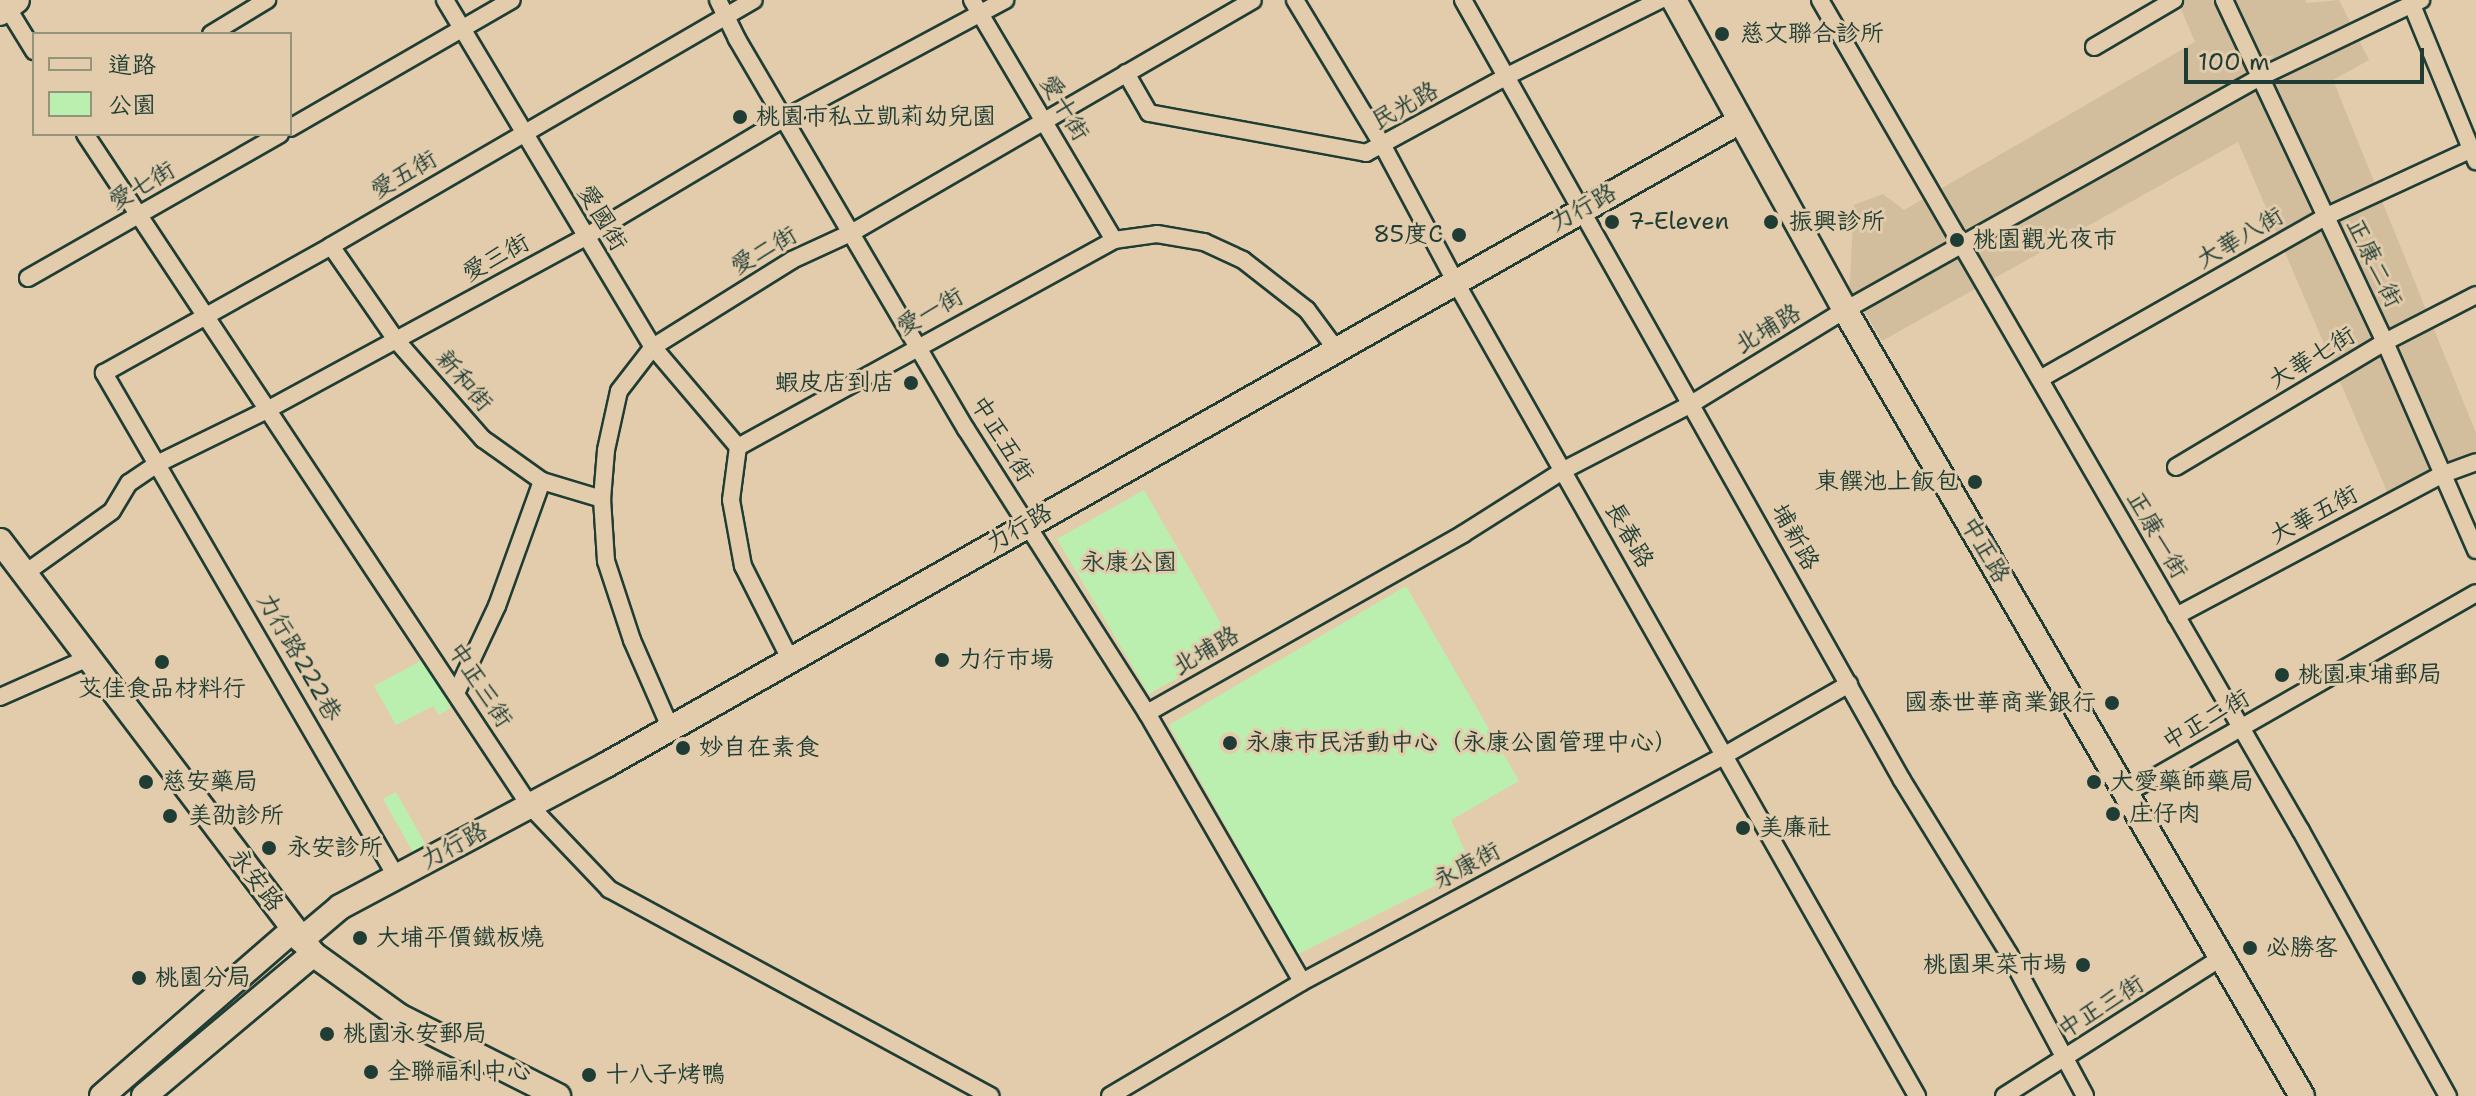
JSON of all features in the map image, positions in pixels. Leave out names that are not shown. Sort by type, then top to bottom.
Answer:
[{"type":"street","points":[[214,32],[267,0]]},
{"type":"street","name":"愛國街","points":[[445,0],[653,347],[738,447]]},
{"type":"street","points":[[292,127],[512,0]]},
{"type":"street","name":"中正五街","points":[[718,0],[917,346],[1147,713],[1302,982]]},
{"type":"street","name":"愛五街","points":[[104,373],[331,246],[754,0]]},
{"type":"street","name":"愛三街","points":[[24,574],[112,511],[129,483],[157,464],[267,410],[585,237],[977,7],[1005,0]]},
{"type":"street","name":"愛二街","points":[[670,727],[632,640],[606,561],[602,499],[606,450],[619,391],[653,347],[792,260],[853,232],[1043,119],[1253,0]]},
{"type":"street","name":"長春路","points":[[1295,0],[1383,146],[1455,281],[1917,1096]]},
{"type":"street","name":"埔新路","points":[[1463,0],[1579,210],[1693,403],[1902,780],[2009,954],[2085,1096]]},
{"type":"street","name":"民光路","points":[[1126,73],[1149,113],[1366,153],[1507,76],[1660,0]]},
{"type":"street","name":"中正路","points":[[1674,0],[1845,310],[2302,1096]]},
{"type":"street","name":"正康一街","points":[[1820,0],[2241,728],[2448,1096]]},
{"type":"street","points":[[2094,47],[2174,0]]},
{"type":"street","name":"正康二街","points":[[2224,0],[2258,78],[2385,342],[2476,550]]},
{"type":"street","points":[[2416,2],[2473,156]]},
{"type":"street","name":"北埔路","points":[[1147,713],[1463,534],[1564,470],[1693,403],[1845,310],[2258,78],[2416,2]]},
{"type":"street","points":[[8,7],[32,48]]},
{"type":"street","name":"愛十街","points":[[977,7],[1114,240]]},
{"type":"street","name":"力行路","points":[[144,1096],[340,907],[530,806],[1740,121]]},
{"type":"street","name":"中正三街","points":[[86,136],[457,691],[530,806],[609,889],[990,1096]]},
{"type":"street","name":"愛七街","points":[[28,278],[277,136]]},
{"type":"street","name":"大華八街","points":[[2040,379],[2325,217],[2473,156]]},
{"type":"street","name":"愛一街","points":[[738,447],[1114,240],[1157,234],[1204,242],[1243,260],[1307,310],[1335,348]]},
{"type":"street","name":"新和街","points":[[331,246],[396,340],[483,439],[542,481],[602,499]]},
{"type":"street","name":"大華七街","points":[[2176,467],[2385,342],[2476,295]]},
{"type":"street","name":"力行路222巷","points":[[104,373],[396,876]]},
{"type":"street","points":[[738,447],[731,500],[743,566],[790,659]]},
{"type":"street","name":"大華五街","points":[[2176,616],[2441,475],[2476,462]]},
{"type":"street","points":[[457,691],[497,606],[542,481]]},
{"type":"street","name":"永安路","points":[[0,541],[303,941],[399,1016],[531,1090],[558,1096]]},
{"type":"street","name":"中正二街","points":[[2127,793],[2476,593]]},
{"type":"street","points":[[0,697],[88,658]]},
{"type":"street","name":"永康街","points":[[1110,1096],[1302,982],[1725,755],[1849,684]]},
{"type":"street","name":"力行路","points":[[105,1095],[303,941]]},
{"type":"street","name":"中正三街","points":[[2004,1096],[2221,958]]},
{"type":"shaded area","name":"桃園觀光夜市","points":[[2177,0],[2305,0],[2307,3],[2339,0],[2369,60],[2333,80],[2476,433],[2476,453],[2388,494],[2238,142],[1882,341],[1866,314],[1849,296],[1854,205],[1883,194],[1904,210],[2195,42]]},
{"type":"green space","name":"永康公園","points":[[1144,490],[1234,646],[1149,694],[1057,539]]},
{"type":"green space","points":[[1406,586],[1519,781],[1451,820],[1472,867],[1298,954],[1169,725]]},
{"type":"green space","points":[[428,657],[453,695],[449,709],[439,715],[433,706],[396,725],[374,686]]},
{"type":"green space","points":[[396,792],[427,847],[414,854],[383,799]]},
{"type":"place","name":"慈文聯合診所","points":[[1722,34]]},
{"type":"place","name":"桃園市私立凱莉幼兒園","points":[[740,117]]},
{"type":"place","name":"7-Eleven","points":[[1612,222]]},
{"type":"place","name":"振興診所","points":[[1771,222]]},
{"type":"place","name":"85度C","points":[[1459,235]]},
{"type":"place","name":"桃園觀光夜市","points":[[1957,240]]},
{"type":"place","name":"蝦皮店到店","points":[[911,383]]},
{"type":"place","name":"東饌池上飯包","points":[[1975,482]]},
{"type":"place","name":"力行市場","points":[[942,660]]},
{"type":"place","name":"艾佳食品材料行","points":[[162,662]]},
{"type":"place","name":"桃園東埔郵局","points":[[2282,675]]},
{"type":"place","name":"國泰世華商業銀行","points":[[2112,703]]},
{"type":"place","name":"永康市民活動中心（永康公園管理中心）","points":[[1230,743]]},
{"type":"place","name":"妙自在素食","points":[[683,748]]},
{"type":"place","name":"慈安藥局","points":[[146,782]]},
{"type":"place","name":"大愛藥師藥局","points":[[2094,782]]},
{"type":"place","name":"庄仔肉","points":[[2113,814]]},
{"type":"place","name":"美劭診所","points":[[170,816]]},
{"type":"place","name":"美廉社","points":[[1743,828]]},
{"type":"place","name":"永安診所","points":[[269,848]]},
{"type":"place","name":"大埔平價鐵板燒","points":[[360,938]]},
{"type":"place","name":"必勝客","points":[[2250,948]]},
{"type":"place","name":"桃園果菜市場","points":[[2083,965]]},
{"type":"place","name":"桃園分局","points":[[139,978]]},
{"type":"place","name":"桃園永安郵局","points":[[327,1034]]},
{"type":"place","name":"全聯福利中心","points":[[371,1072]]},
{"type":"place","name":"十八子烤鴨","points":[[589,1075]]}]
